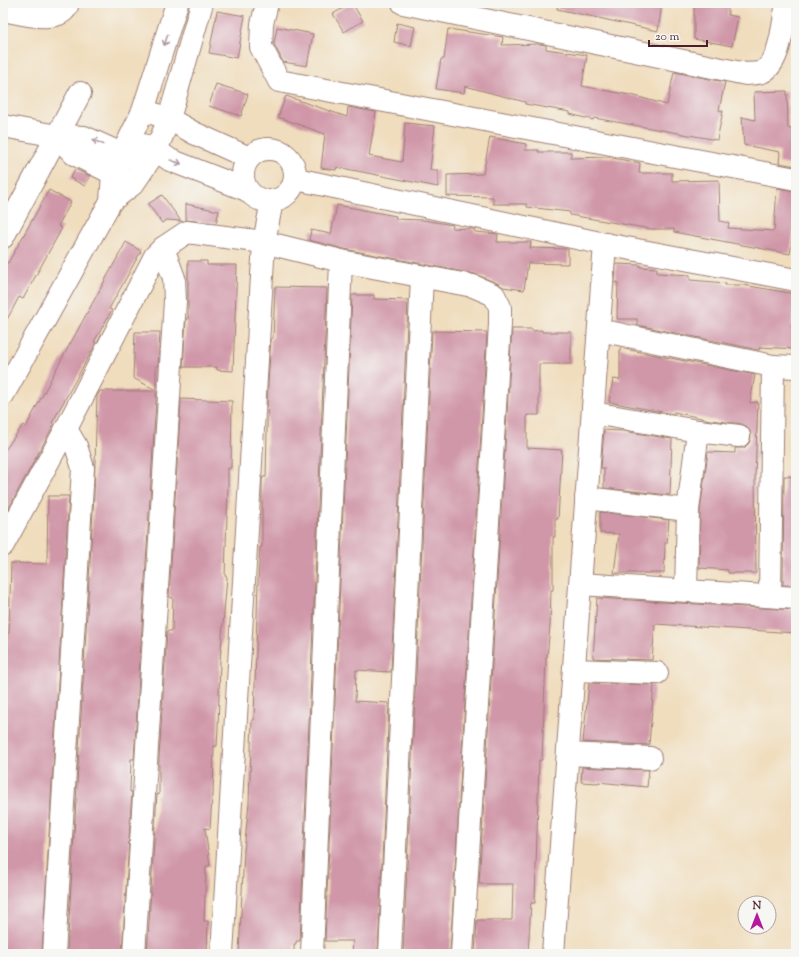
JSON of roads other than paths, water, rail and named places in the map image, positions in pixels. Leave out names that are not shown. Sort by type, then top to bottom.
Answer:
[{"type":"street","points":[[3,10],[51,17],[62,14],[68,3]]},
{"type":"street","points":[[111,201],[113,173],[143,111],[177,3]]},
{"type":"street","points":[[3,395],[111,201],[133,184],[151,158],[169,118],[202,3]]},
{"type":"street","points":[[267,3],[262,24],[261,47],[279,81],[796,179]]},
{"type":"street","points":[[403,3],[746,74],[761,73],[770,66],[778,48],[787,3]]},
{"type":"street","points":[[3,237],[80,93]]},
{"type":"street","points":[[143,111],[169,118],[194,133],[248,158]]},
{"type":"street","points":[[3,126],[57,136],[84,137],[126,146],[151,158],[170,160],[247,190],[262,200],[272,201],[288,194],[296,179],[293,162],[280,150],[263,149],[248,158],[242,173],[243,181],[247,190]]},
{"type":"street","points":[[57,136],[74,154],[133,184]]},
{"type":"street","points":[[296,179],[605,244],[796,280]]},
{"type":"street","points":[[222,954],[264,242],[272,201]]},
{"type":"street","points":[[3,545],[66,428],[155,256],[163,248],[187,232],[264,242],[341,261],[485,289],[494,294],[500,312],[462,954]]},
{"type":"street","points":[[553,954],[605,244]]},
{"type":"street","points":[[134,954],[175,301],[174,278],[163,248]]},
{"type":"street","points":[[312,954],[341,261]]},
{"type":"street","points":[[390,954],[422,277]]},
{"type":"street","points":[[599,330],[773,366],[796,367]]},
{"type":"street","points":[[770,596],[773,366]]},
{"type":"street","points":[[593,413],[698,431],[739,436]]},
{"type":"street","points":[[54,954],[83,468],[76,446],[66,428]]},
{"type":"street","points":[[686,590],[688,510],[698,431]]},
{"type":"street","points":[[586,498],[688,510]]},
{"type":"street","points":[[580,584],[796,598]]},
{"type":"street","points":[[574,670],[657,673]]},
{"type":"street","points":[[568,754],[650,758]]}]
